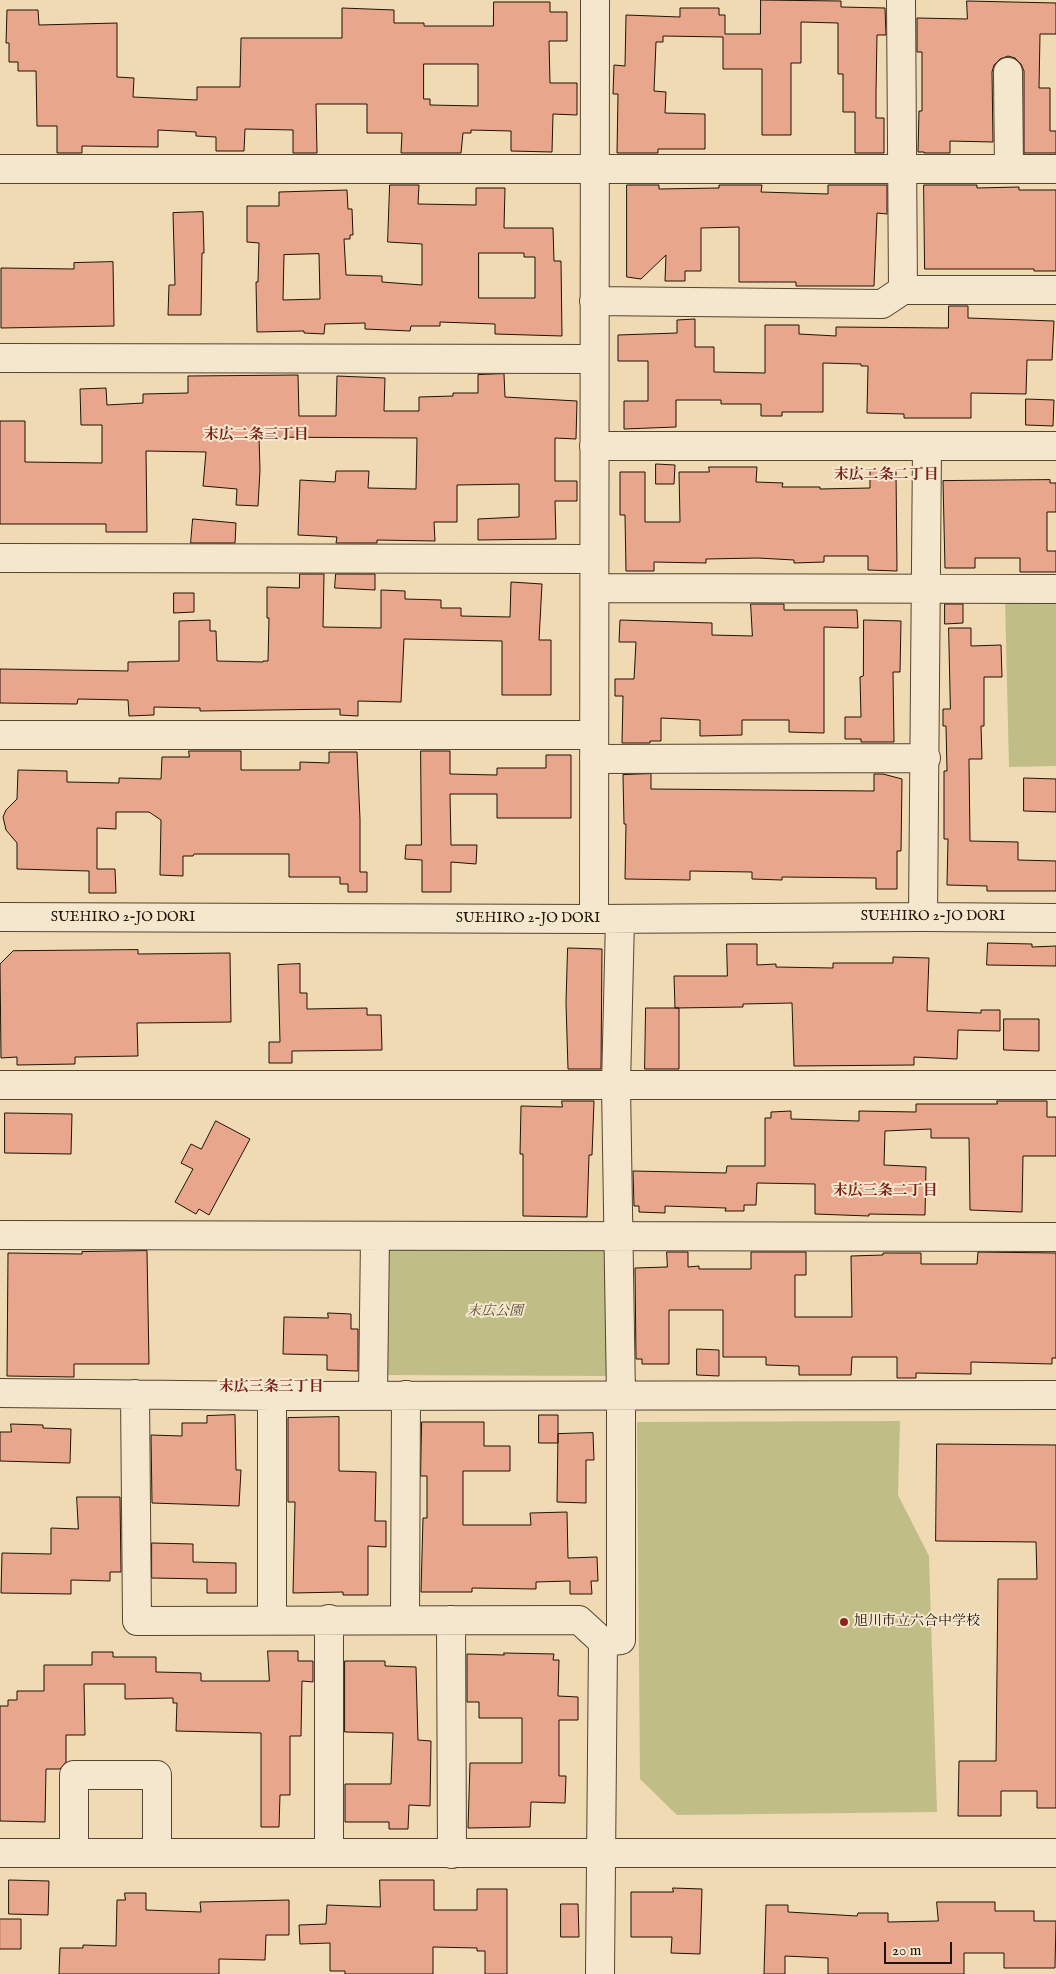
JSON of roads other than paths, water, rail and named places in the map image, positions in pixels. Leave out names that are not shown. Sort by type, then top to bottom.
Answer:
[{"type":"street","points":[[595,0],[594,747],[607,919],[616,1084],[620,1396],[621,1640],[603,1642]]},
{"type":"street","points":[[901,0],[903,290]]},
{"type":"street","points":[[1008,72],[1009,169]]},
{"type":"street","points":[[0,169],[1056,169]]},
{"type":"street","points":[[594,301],[882,304],[903,290],[1056,290]]},
{"type":"street","points":[[0,358],[594,359]]},
{"type":"street","points":[[594,446],[1056,446]]},
{"type":"street","points":[[923,916],[926,758],[927,447]]},
{"type":"street","points":[[0,558],[594,559]]},
{"type":"street","points":[[595,588],[1056,589]]},
{"type":"street","points":[[0,735],[594,747],[926,758]]},
{"type":"street","name":"SUEHIRO 2-JO DORI","points":[[0,918],[607,919],[923,916],[1056,918]]},
{"type":"street","points":[[0,1085],[1056,1085]]},
{"type":"street","points":[[0,1235],[1056,1237]]},
{"type":"street","points":[[373,1395],[374,1237]]},
{"type":"street","points":[[0,1393],[272,1396],[1056,1396]]},
{"type":"street","points":[[135,1394],[137,1621],[272,1619],[579,1620],[603,1642],[600,1974]]},
{"type":"street","points":[[404,1620],[406,1395]]},
{"type":"street","points":[[272,1396],[272,1619]]},
{"type":"street","points":[[328,1619],[329,1852]]},
{"type":"street","points":[[451,1620],[452,1854]]},
{"type":"street","points":[[74,1853],[74,1775],[157,1775],[157,1853]]},
{"type":"street","points":[[0,1853],[1056,1853]]},
{"type":"place","name":"旭川市立六合中学校","points":[[844,1622]]},
{"type":"district","name":"末広二条三丁目","points":[[256,436]]},
{"type":"district","name":"末広二条二丁目","points":[[886,476]]},
{"type":"district","name":"末広三条二丁目","points":[[885,1192]]},
{"type":"district","name":"末広三条三丁目","points":[[271,1388]]},
{"type":"park label","name":"末広公園","points":[[495,1312]]}]
